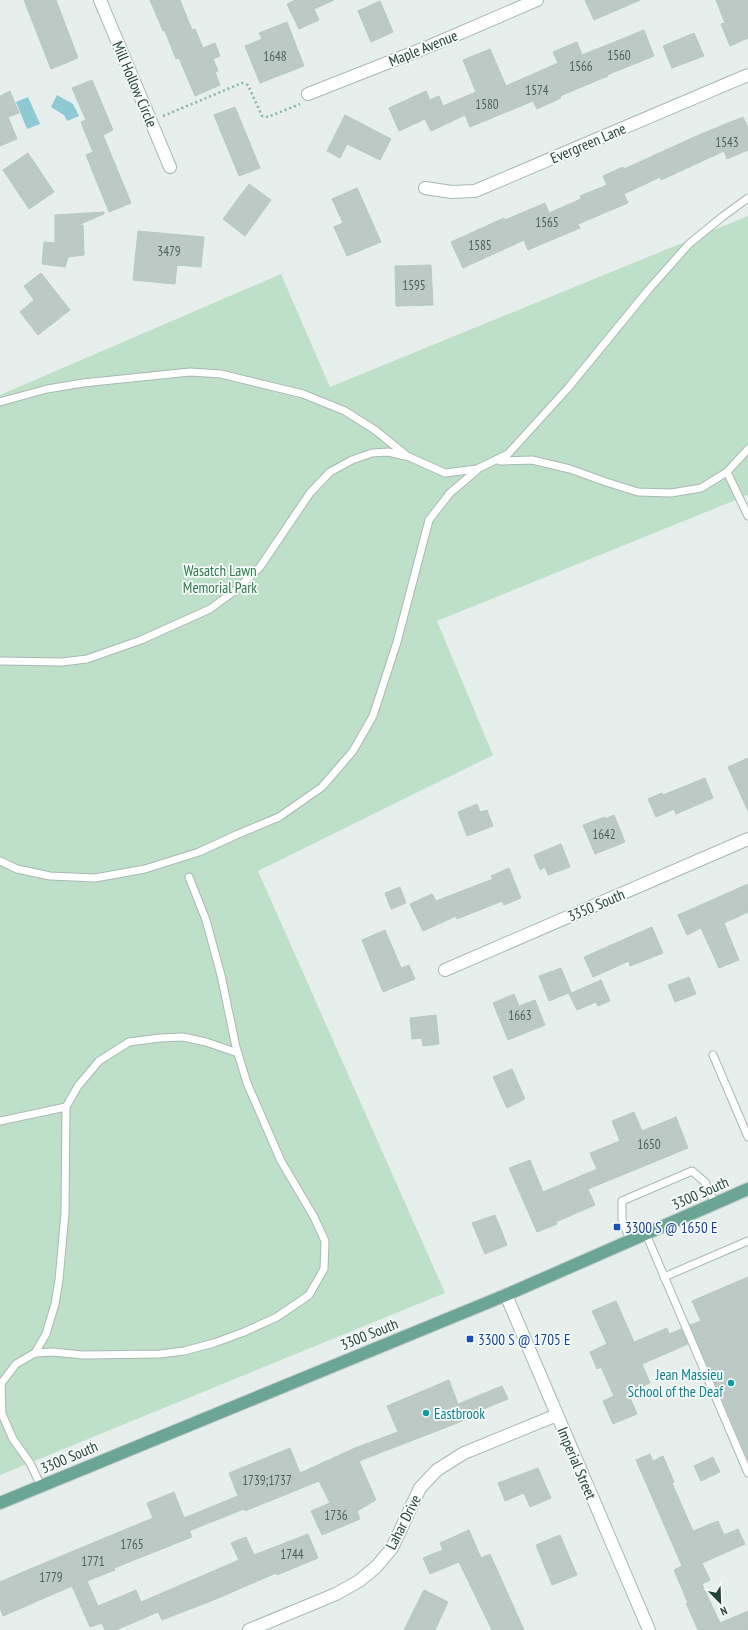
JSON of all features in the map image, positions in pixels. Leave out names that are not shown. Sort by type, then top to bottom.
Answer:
[{"type":"main road","name":"3300 South","points":[[0,1503],[506,1295],[748,1189]]},
{"type":"street","name":"Mill Hollow Circle","points":[[100,0],[170,167]]},
{"type":"street","name":"Maple Avenue","points":[[308,94],[430,46],[537,0]]},
{"type":"street","name":"Evergreen Lane","points":[[425,188],[452,192],[475,191],[748,75]]},
{"type":"street","name":"3350 South","points":[[445,970],[748,839]]},
{"type":"street","name":"Imperial Street","points":[[506,1295],[649,1630]]},
{"type":"street","name":"Lahar Drive","points":[[249,1630],[336,1594],[359,1581],[376,1567],[392,1548],[420,1488],[437,1470],[464,1453],[557,1415]]},
{"type":"lane","points":[[0,861],[17,869],[50,876],[95,878],[145,869],[198,852],[236,834],[279,817],[322,786],[353,751],[373,716],[397,642],[428,520],[450,493],[477,469],[508,454],[568,388],[649,289],[690,244],[722,217],[748,198]]},
{"type":"lane","points":[[0,402],[47,389],[83,383],[190,372],[221,374],[303,394],[345,412],[375,430],[408,456]]},
{"type":"lane","points":[[490,463],[504,460],[532,460],[570,469],[638,492],[671,493],[701,488],[727,472],[748,448]]},
{"type":"lane","points":[[0,661],[62,662],[87,659],[141,640],[210,609],[237,589],[260,567],[310,493],[330,472],[352,460],[372,453],[388,452],[408,456],[445,473],[477,469]]},
{"type":"lane","points":[[727,472],[748,516]]},
{"type":"lane","points":[[41,1486],[30,1463],[13,1439],[2,1414],[1,1384],[16,1364],[35,1353],[52,1352],[83,1355],[160,1354],[184,1351],[214,1343],[244,1332],[277,1317],[309,1295],[324,1269],[325,1241],[314,1217],[281,1162],[247,1083],[238,1053],[221,975],[210,934],[189,877]]},
{"type":"lane","points":[[35,1353],[46,1334],[55,1304],[59,1280],[64,1213],[66,1107],[78,1086],[99,1061],[129,1042],[183,1037],[206,1042],[238,1053]]},
{"type":"lane","points":[[713,1055],[748,1137]]},
{"type":"lane","points":[[0,1121],[66,1107]]},
{"type":"lane","points":[[630,1240],[622,1219],[622,1201],[692,1171],[705,1182],[715,1204]]},
{"type":"lane","points":[[646,1234],[748,1473]]},
{"type":"lane","points":[[664,1277],[748,1241]]},
{"type":"path","points":[[151,121],[242,83],[248,85],[262,116],[268,117],[305,102],[308,94]]},
{"type":"green space","name":"Wasatch Lawn Memorial Park","points":[[748,216],[748,495],[437,621],[493,755],[258,871],[445,1293],[0,1475],[0,395],[281,274],[330,387]]},
{"type":"water","points":[[57,95],[73,104],[79,116],[67,121],[64,115],[51,107]]},
{"type":"water","points":[[28,97],[40,124],[27,129],[16,102]]},
{"type":"building","points":[[24,0],[56,0],[78,58],[51,69]]},
{"type":"building","points":[[150,0],[180,0],[192,30],[195,29],[203,48],[215,43],[220,56],[213,59],[218,71],[215,72],[220,85],[195,96],[179,58],[176,59],[165,31],[163,31]]},
{"type":"building","points":[[295,0],[334,0],[314,9],[319,20],[299,29],[287,4]]},
{"type":"building","points":[[585,0],[640,0],[594,20]]},
{"type":"building","points":[[716,0],[748,0],[748,38],[730,46],[721,24],[725,23]]},
{"type":"building","points":[[380,1],[393,32],[371,42],[358,11]]},
{"type":"building","points":[[287,22],[304,66],[260,83],[245,46],[262,39],[259,33]]},
{"type":"building","points":[[644,30],[654,56],[560,96],[561,98],[537,109],[533,101],[470,127],[465,115],[431,131],[425,119],[399,131],[389,108],[426,91],[430,100],[439,96],[443,106],[476,92],[463,60],[490,49],[506,86],[558,63],[553,52],[577,42],[582,55]]},
{"type":"building","points":[[694,33],[704,56],[672,68],[663,46]]},
{"type":"building","points":[[92,80],[113,130],[103,135],[131,203],[109,212],[86,155],[93,152],[81,122],[86,120],[72,88]]},
{"type":"building","points":[[10,91],[19,113],[8,117],[17,139],[0,146],[0,96]]},
{"type":"building","points":[[235,107],[260,168],[239,176],[214,115]]},
{"type":"building","points":[[345,115],[391,139],[380,160],[347,144],[340,158],[327,151]]},
{"type":"building","points":[[743,117],[748,128],[748,150],[727,159],[724,151],[661,180],[660,177],[624,194],[628,203],[578,224],[580,228],[528,250],[524,240],[463,268],[451,242],[504,218],[505,220],[545,203],[549,213],[581,199],[580,196],[607,185],[603,176],[623,167],[624,169],[701,134]]},
{"type":"building","points":[[28,153],[54,192],[29,209],[3,170]]},
{"type":"building","points":[[249,184],[271,200],[245,236],[223,219]]},
{"type":"building","points":[[357,188],[381,242],[347,256],[334,227],[343,223],[332,199]]},
{"type":"building","points":[[104,212],[104,214],[78,225],[83,225],[84,255],[68,257],[65,267],[42,264],[44,242],[55,243],[55,215]]},
{"type":"building","points":[[138,231],[204,237],[201,267],[177,265],[175,284],[133,280]]},
{"type":"building","points":[[431,265],[433,305],[396,306],[395,266]]},
{"type":"building","points":[[41,273],[70,310],[38,335],[20,312],[34,300],[24,286]]},
{"type":"building","points":[[748,758],[748,811],[728,767]]},
{"type":"building","points":[[705,778],[713,798],[676,814],[674,809],[656,817],[648,799],[662,793],[663,795]]},
{"type":"building","points":[[477,804],[480,812],[487,810],[493,826],[467,836],[458,812]]},
{"type":"building","points":[[614,815],[625,842],[595,854],[583,825]]},
{"type":"building","points":[[561,844],[570,867],[548,875],[545,867],[540,870],[534,855]]},
{"type":"building","points":[[509,868],[521,898],[504,905],[502,901],[457,919],[456,916],[423,931],[410,904],[432,894],[436,901],[493,879],[491,876]]},
{"type":"building","points":[[748,884],[748,912],[724,923],[739,960],[719,968],[701,928],[687,935],[678,915]]},
{"type":"building","points":[[400,887],[406,903],[391,909],[385,893]]},
{"type":"building","points":[[652,927],[663,953],[630,966],[629,961],[593,977],[584,957]]},
{"type":"building","points":[[385,930],[401,968],[409,965],[415,979],[383,992],[362,940]]},
{"type":"building","points":[[561,968],[571,992],[549,1001],[539,976]]},
{"type":"building","points":[[689,977],[696,994],[675,1002],[668,985]]},
{"type":"building","points":[[601,980],[610,1001],[598,1006],[596,1002],[577,1010],[569,994]]},
{"type":"building","points":[[514,994],[519,1006],[535,1000],[545,1025],[508,1040],[493,1003]]},
{"type":"building","points":[[436,1015],[439,1044],[423,1046],[422,1038],[412,1039],[410,1018]]},
{"type":"building","points":[[512,1069],[525,1099],[507,1108],[493,1077]]},
{"type":"building","points":[[634,1112],[642,1131],[676,1117],[688,1148],[588,1189],[595,1205],[537,1232],[509,1168],[530,1160],[543,1192],[597,1169],[590,1153],[620,1141],[612,1121]]},
{"type":"building","points":[[495,1215],[507,1245],[485,1254],[472,1223]]},
{"type":"building","name":"Jean Massieu School of the Deaf","points":[[748,1277],[748,1460],[690,1325],[701,1321],[692,1301]]},
{"type":"building","points":[[616,1301],[634,1342],[667,1328],[669,1334],[681,1329],[688,1344],[642,1364],[650,1383],[628,1393],[637,1414],[613,1424],[603,1401],[614,1396],[601,1367],[597,1369],[590,1352],[607,1344],[592,1311]]},
{"type":"building","points":[[449,1380],[458,1404],[502,1386],[508,1399],[464,1417],[465,1420],[359,1461],[376,1500],[357,1511],[360,1519],[322,1535],[311,1511],[330,1503],[319,1481],[245,1511],[244,1509],[189,1531],[192,1537],[114,1568],[115,1570],[87,1581],[98,1606],[136,1590],[141,1602],[239,1560],[231,1543],[246,1537],[254,1555],[308,1534],[318,1558],[277,1575],[276,1573],[162,1620],[158,1612],[116,1630],[105,1630],[102,1623],[90,1627],[72,1586],[3,1616],[0,1608],[0,1582],[153,1518],[147,1503],[174,1492],[184,1518],[238,1496],[229,1473],[290,1448],[300,1473],[355,1448],[398,1432],[387,1406]]},
{"type":"building","points":[[650,1454],[653,1461],[663,1456],[674,1482],[672,1483],[693,1531],[718,1521],[724,1535],[738,1529],[745,1544],[702,1563],[710,1580],[702,1584],[720,1623],[748,1611],[748,1630],[698,1630],[674,1570],[682,1566],[636,1460]]},
{"type":"building","points":[[713,1457],[720,1472],[701,1481],[694,1466]]},
{"type":"building","points":[[538,1468],[551,1498],[530,1507],[524,1493],[505,1501],[498,1483]]},
{"type":"building","points":[[469,1530],[481,1558],[490,1554],[524,1630],[492,1630],[459,1562],[430,1574],[423,1558],[443,1550],[440,1543]]},
{"type":"building","points":[[560,1535],[577,1575],[552,1585],[536,1545]]},
{"type":"building","points":[[424,1590],[448,1602],[435,1630],[404,1630]]},
{"type":"place","name":"3300 S @ 1650 E","points":[[617,1227]]},
{"type":"place","name":"3300 S @ 1705 E","points":[[470,1339]]},
{"type":"place","name":"Jean Massieu School of the Deaf","points":[[731,1383]]},
{"type":"place","name":"Eastbrook","points":[[426,1413]]}]
